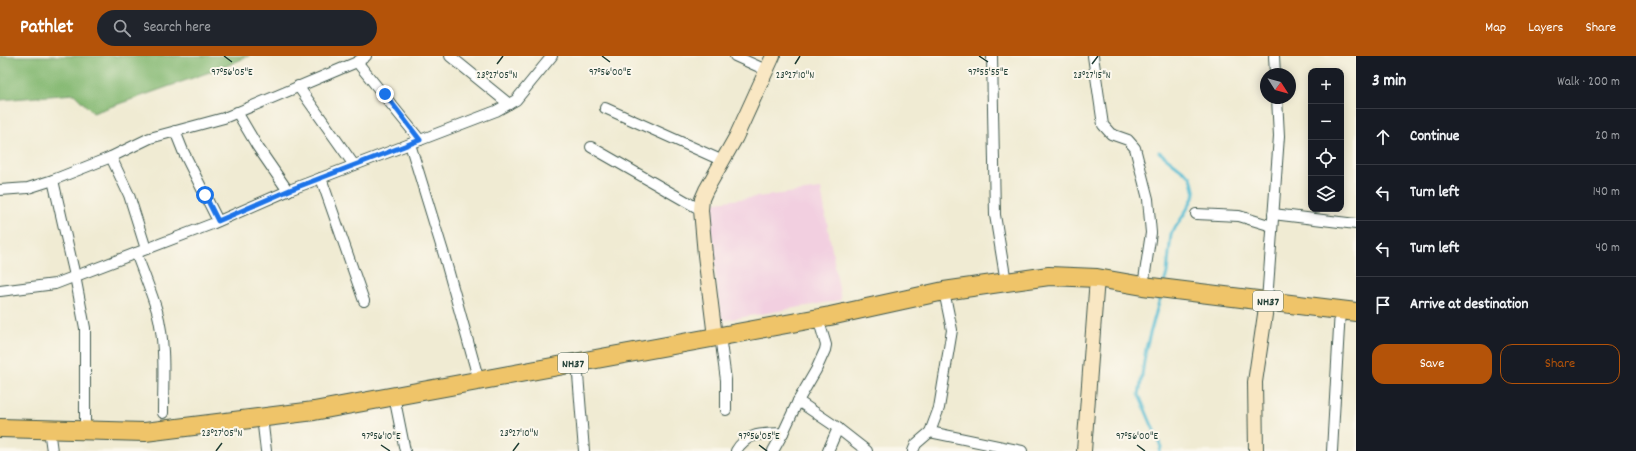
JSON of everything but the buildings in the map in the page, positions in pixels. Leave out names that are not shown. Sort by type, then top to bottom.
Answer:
[{"type":"highway","name":"NH37","points":[[0,428],[145,432],[314,411],[818,318],[944,291],[1049,276],[1097,278],[1143,286],[1348,311]]},
{"type":"street","points":[[450,56],[509,104]]},
{"type":"street","points":[[0,292],[55,284],[218,221],[354,165],[496,111],[516,100],[552,56]]},
{"type":"street","points":[[735,56],[766,70]]},
{"type":"street","points":[[726,410],[726,380],[705,255],[701,210],[706,190],[736,138],[773,56]]},
{"type":"street","points":[[992,56],[995,215],[1006,282]]},
{"type":"street","points":[[1093,56],[1103,125],[1111,134],[1128,140],[1135,148],[1148,199],[1152,233],[1143,286]]},
{"type":"street","points":[[1274,56],[1275,68]]},
{"type":"street","points":[[0,190],[28,188],[53,180],[111,157],[150,138],[224,118],[362,59],[420,140]]},
{"type":"street","points":[[298,86],[354,165]]},
{"type":"street","points":[[1256,451],[1255,382],[1267,301],[1279,136],[1277,104]]},
{"type":"street","points":[[605,108],[723,161]]},
{"type":"street","points":[[236,112],[288,191]]},
{"type":"street","points":[[175,131],[182,151],[218,221]]},
{"type":"street","points":[[410,144],[444,255],[478,381]]},
{"type":"street","points":[[591,147],[701,210]]},
{"type":"street","points":[[111,157],[129,195],[146,249]]},
{"type":"street","points":[[321,178],[364,301]]},
{"type":"street","points":[[53,180],[86,328],[85,430]]},
{"type":"street","points":[[1196,214],[1239,216],[1272,226]]},
{"type":"street","points":[[1273,214],[1356,224]]},
{"type":"street","points":[[136,253],[157,312],[163,361],[163,413]]},
{"type":"street","points":[[1084,451],[1097,278]]},
{"type":"street","points":[[913,451],[916,444],[930,432],[939,408],[952,330],[944,291]]},
{"type":"street","points":[[1332,451],[1348,311]]},
{"type":"street","points":[[773,451],[825,350],[826,345],[818,318]]},
{"type":"street","points":[[577,362],[584,451]]},
{"type":"street","points":[[394,396],[405,451]]},
{"type":"street","points":[[798,401],[838,428],[867,451]]},
{"type":"street","points":[[262,417],[266,451]]},
{"type":"street","points":[[828,451],[838,428]]},
{"type":"street","points":[[50,429],[52,451]]},
{"type":"street","points":[[930,432],[1022,451]]},
{"type":"street","points":[[736,451],[744,440],[752,436],[760,434],[783,433]]},
{"type":"shaded area","points":[[821,189],[841,300],[721,321],[708,203]]},
{"type":"green space","points":[[0,56],[249,56],[224,67],[93,113],[74,94],[0,100]]},
{"type":"waterway","points":[[1159,152],[1191,177],[1195,194],[1185,213],[1171,234],[1167,273],[1164,284]]},
{"type":"waterway","points":[[1160,451],[1161,447],[1139,395],[1146,348],[1161,295]]},
{"type":"route","points":[[205,195],[218,221],[292,189],[420,140],[385,94]]}]
